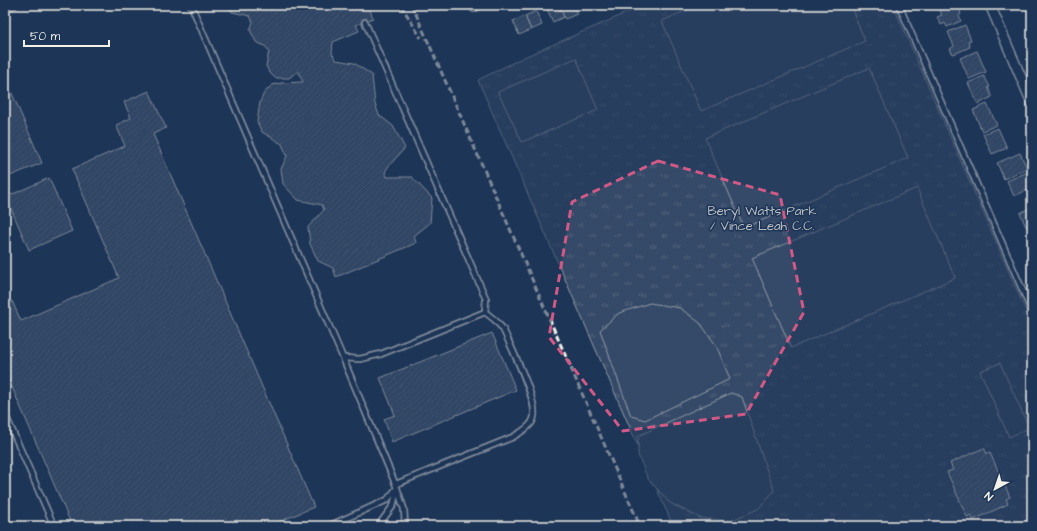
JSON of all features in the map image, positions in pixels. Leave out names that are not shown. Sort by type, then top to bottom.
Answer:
[{"type":"street","points":[[990,5],[1032,103]]},
{"type":"lane","points":[[5,8],[15,5]]},
{"type":"lane","points":[[190,5],[397,486],[404,509],[405,526]]},
{"type":"lane","points":[[899,5],[1032,312]]},
{"type":"lane","points":[[365,22],[486,299],[485,312]]},
{"type":"lane","points":[[343,358],[360,359],[381,354],[485,312]]},
{"type":"lane","points":[[329,526],[387,500],[397,486],[513,437],[527,428],[534,417],[533,402],[503,329],[485,312]]},
{"type":"lane","points":[[5,414],[54,526]]},
{"type":"lane","points":[[378,526],[393,506],[397,486]]},
{"type":"highlighted area","points":[[658,161],[780,195],[804,312],[746,414],[623,431],[549,337],[572,202]]},
{"type":"green space","name":"Beryl Watts Park / Vince Leah C.C.","points":[[645,5],[893,5],[1032,325],[1032,526],[673,526],[478,80],[524,57]]},
{"type":"green space","points":[[699,5],[850,5],[865,41],[701,111],[662,21]]},
{"type":"green space","points":[[576,58],[598,110],[522,142],[498,92]]},
{"type":"green space","points":[[869,68],[908,158],[744,228],[705,138]]},
{"type":"green space","points":[[917,188],[955,278],[791,348],[752,258]]},
{"type":"green space","points":[[650,303],[680,308],[700,323],[716,345],[730,379],[645,420],[631,416],[600,330],[619,313]]},
{"type":"green space","points":[[1000,363],[1029,428],[1009,437],[980,371]]},
{"type":"green space","points":[[731,393],[742,397],[774,491],[758,509],[730,521],[700,518],[670,503],[648,479],[638,455],[638,436]]},
{"type":"building","points":[[227,5],[313,5],[317,8],[325,5],[368,5],[373,18],[356,25],[359,31],[333,42],[332,53],[336,60],[354,63],[372,75],[375,104],[379,115],[393,126],[405,148],[388,167],[385,172],[387,177],[412,177],[432,198],[430,223],[414,236],[416,243],[336,277],[333,268],[318,261],[310,244],[308,227],[324,210],[322,205],[298,200],[283,184],[281,169],[287,156],[282,144],[262,132],[257,122],[260,102],[264,93],[272,85],[303,82],[298,71],[289,78],[275,78],[269,72],[266,66],[269,51],[265,46],[256,42],[250,30],[253,22],[250,16],[232,12]]},
{"type":"building","points":[[555,5],[559,5],[564,17],[553,22],[547,9]]},
{"type":"building","points":[[559,5],[573,5],[577,14],[565,19]]},
{"type":"building","points":[[942,5],[958,6],[961,14],[959,16],[961,21],[947,27],[945,23],[941,25],[937,17],[942,15],[938,7]]},
{"type":"building","points":[[536,11],[542,25],[531,30],[525,16]]},
{"type":"building","points":[[525,16],[531,30],[519,35],[513,21]]},
{"type":"building","points":[[965,25],[971,40],[968,41],[970,47],[954,54],[950,49],[954,46],[948,32]]},
{"type":"building","points":[[977,51],[986,72],[969,79],[960,58]]},
{"type":"building","points":[[984,76],[990,87],[988,87],[992,97],[978,104],[968,83]]},
{"type":"building","points":[[5,77],[42,163],[5,178]]},
{"type":"building","points":[[149,91],[166,128],[153,134],[314,507],[269,526],[72,526],[5,371],[5,305],[12,301],[21,321],[119,278],[72,169],[125,146],[116,125],[131,118],[124,102]]},
{"type":"building","points":[[987,104],[997,125],[982,131],[973,110]]},
{"type":"building","points":[[998,128],[1007,148],[992,154],[983,134]]},
{"type":"building","points":[[1020,153],[1027,168],[1004,179],[997,163]]},
{"type":"building","points":[[1030,171],[1032,176],[1032,188],[1014,196],[1007,181]]},
{"type":"building","points":[[49,178],[72,231],[29,250],[6,197]]},
{"type":"building","points":[[1032,207],[1032,224],[1026,227],[1020,213]]},
{"type":"building","points":[[492,333],[516,390],[392,442],[384,419],[395,415],[380,378]]},
{"type":"building","points":[[984,448],[987,454],[990,453],[1010,497],[1006,499],[1008,504],[973,520],[971,515],[967,517],[947,472],[953,470],[950,463]]},
{"type":"railway","points":[[401,5],[421,38]]},
{"type":"railway","points":[[412,5],[640,526]]}]
